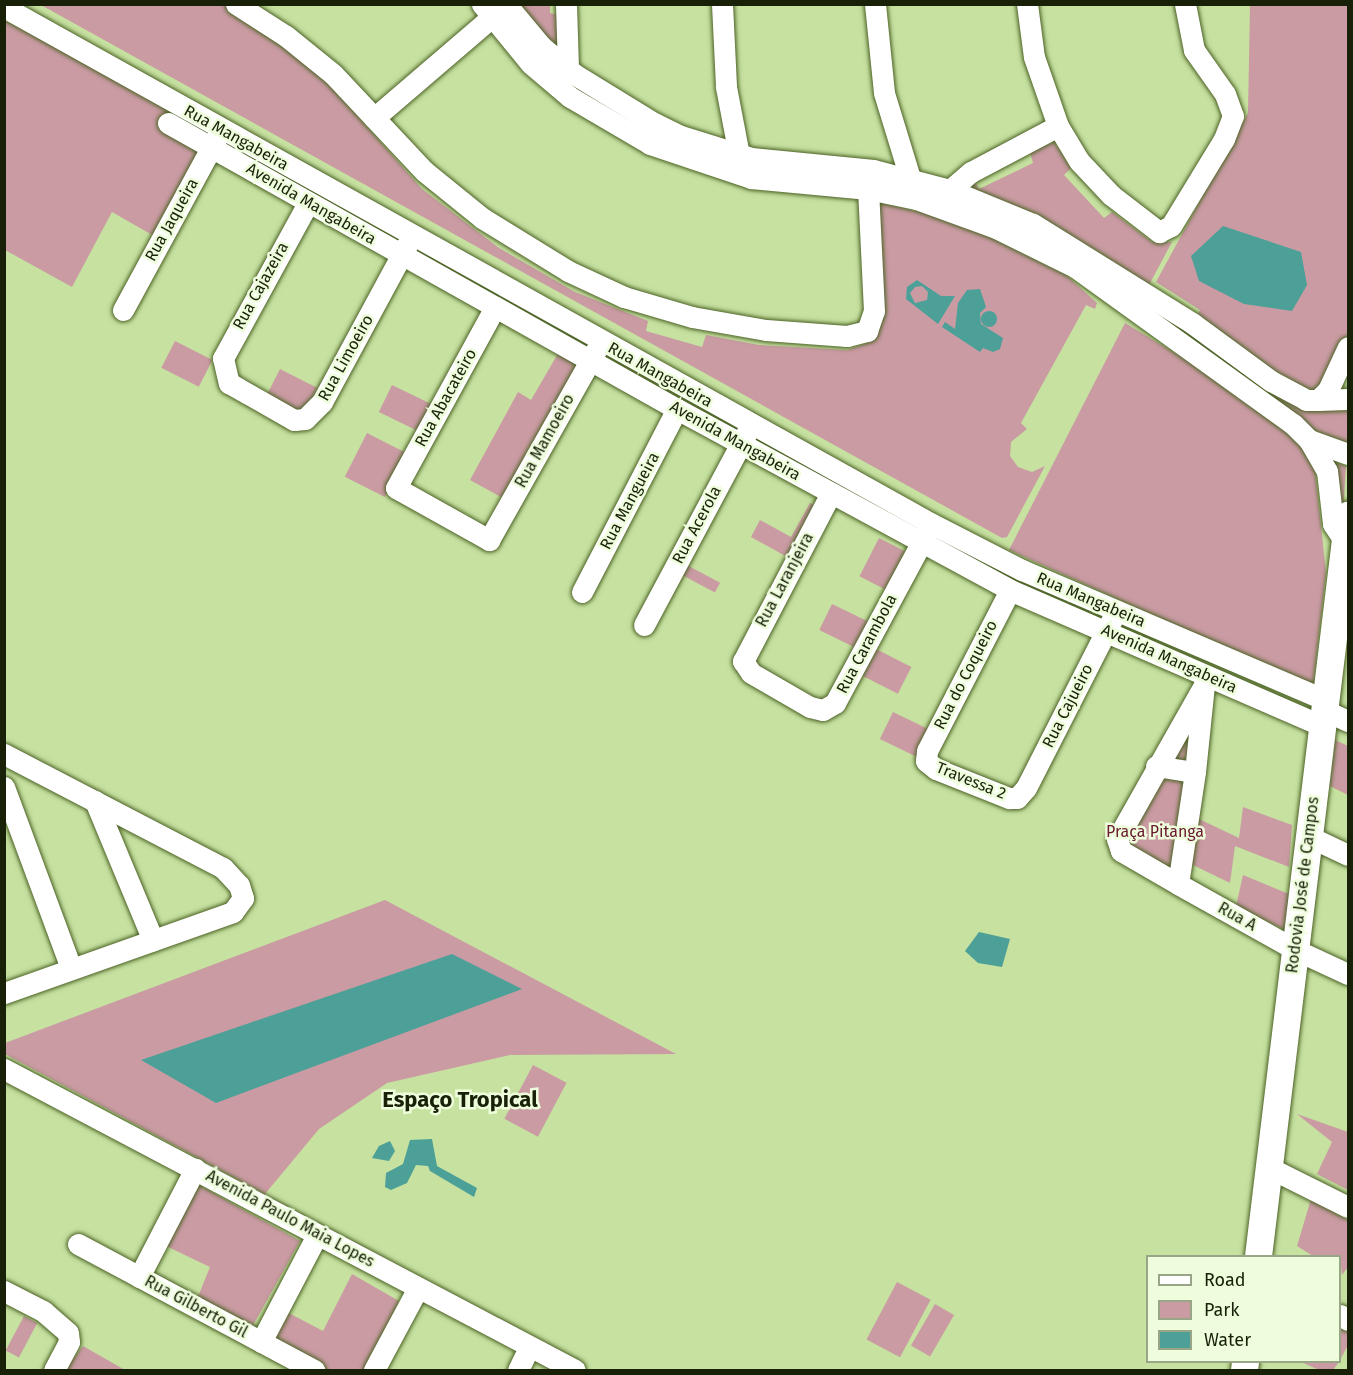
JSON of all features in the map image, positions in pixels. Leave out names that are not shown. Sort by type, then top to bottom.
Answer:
[{"type":"main road","name":"Rodovia José de Campos","points":[[1258,1255],[1310,837],[1322,711],[1347,541],[1348,514]]},
{"type":"street","points":[[236,4],[286,36],[333,74],[424,171],[482,218],[568,271],[624,297],[692,317],[766,330],[847,336],[867,331],[874,311],[868,189]]},
{"type":"street","points":[[566,4],[568,69]]},
{"type":"street","points":[[722,4],[726,87],[739,155]]},
{"type":"street","points":[[874,4],[884,93],[913,190]]},
{"type":"street","points":[[1027,4],[1034,57],[1058,126],[1079,161],[1111,195],[1153,230],[1168,230],[1224,139],[1233,116],[1232,106],[1194,50],[1185,4]]},
{"type":"street","points":[[374,118],[496,8]]},
{"type":"street","points":[[496,8],[568,69],[652,134],[739,155],[802,166],[873,170],[1042,249],[1130,296],[1206,332],[1290,393],[1306,400],[1348,399]]},
{"type":"street","points":[[496,8],[531,64],[570,96],[751,178],[868,189],[950,190],[1032,224],[1130,296],[1193,353],[1309,440],[1348,454]]},
{"type":"street","name":"Rua Mangabeira","points":[[10,11],[216,139],[411,236],[596,351],[751,425],[932,524],[1022,570],[1112,621],[1322,711]]},
{"type":"street","name":"Avenida Mangabeira","points":[[168,123],[216,139],[308,203],[495,307],[596,351],[677,409],[1010,590],[1112,621],[1205,680],[1322,711]]},
{"type":"street","points":[[950,190],[971,172],[1058,126]]},
{"type":"street","name":"Rua Jaqueira","points":[[123,310],[216,139]]},
{"type":"street","name":"Rua Cajazeira","points":[[223,371],[228,345],[308,203]]},
{"type":"street","name":"Rua Limoeiro","points":[[223,371],[240,392],[294,420],[305,419],[322,402],[411,236]]},
{"type":"street","name":"Rua Abacateiro","points":[[489,540],[396,488],[495,307]]},
{"type":"street","points":[[1193,353],[1206,332]]},
{"type":"street","points":[[1318,400],[1328,390],[1348,347]]},
{"type":"street","name":"Rua Mamoeiro","points":[[489,540],[596,351]]},
{"type":"street","name":"Rua Mangueira","points":[[582,592],[677,409]]},
{"type":"street","name":"Rua Acerola","points":[[644,625],[751,425]]},
{"type":"street","points":[[1309,440],[1327,471],[1333,524],[1347,541]]},
{"type":"street","name":"Rua Laranjeira","points":[[745,667],[746,654],[831,493]]},
{"type":"street","name":"Rua Carambola","points":[[745,667],[810,707],[830,708],[932,524]]},
{"type":"street","name":"Rua do Coqueiro","points":[[926,762],[927,751],[1010,590]]},
{"type":"street","name":"Rua Cajueiro","points":[[1017,798],[1026,788],[1112,621]]},
{"type":"street","points":[[1205,680],[1195,772],[1178,884],[1117,845],[1119,834],[1205,680]]},
{"type":"street","points":[[1322,711],[1348,721]]},
{"type":"street","points":[[4,754],[223,868],[239,885],[243,898],[233,912],[4,993]]},
{"type":"street","name":"Travessa 2","points":[[926,762],[946,773],[1017,798]]},
{"type":"street","points":[[1156,766],[1195,772]]},
{"type":"street","points":[[4,787],[71,968]]},
{"type":"street","points":[[95,801],[153,939]]},
{"type":"street","points":[[1310,837],[1348,855]]},
{"type":"street","name":"Rua A","points":[[1178,884],[1296,950],[1348,974]]},
{"type":"street","name":"Avenida Paulo Maia Lopes","points":[[4,1069],[575,1371]]},
{"type":"street","points":[[1270,1168],[1348,1207]]},
{"type":"street","points":[[140,1277],[195,1169]]},
{"type":"street","points":[[261,1342],[317,1235]]},
{"type":"street","name":"Rua Gilberto Gil","points":[[78,1244],[314,1371]]},
{"type":"street","points":[[374,1371],[418,1288]]},
{"type":"street","points":[[4,1291],[50,1315],[68,1333],[69,1342],[54,1371]]},
{"type":"street","points":[[518,1371],[529,1347]]},
{"type":"green space","points":[[41,5],[228,5],[274,36],[331,86],[422,189],[499,248],[575,292],[648,321],[646,331],[702,347],[706,335],[759,345],[847,350],[865,344],[873,337],[878,202],[940,217],[996,240],[1066,275],[1097,303],[1095,309],[1086,305],[1021,423],[1027,429],[1011,442],[1010,456],[1018,467],[1032,472],[1045,466],[1007,537],[1002,538]]},
{"type":"green space","points":[[515,5],[550,5],[550,13],[560,15],[562,41],[551,46]]},
{"type":"green space","points":[[1250,5],[1348,5],[1348,347],[1328,390],[1348,399],[1348,454],[1340,452],[1194,347],[1203,334],[1192,323],[1200,310],[1156,282],[1248,113]]},
{"type":"green space","points":[[4,20],[171,108],[164,121],[211,147],[161,240],[112,212],[72,287],[5,250]]},
{"type":"green space","points":[[1054,142],[1071,168],[1064,175],[1104,218],[1112,212],[1152,242],[1172,242],[1149,285],[971,194],[968,184],[974,180],[979,189],[1033,163],[1030,152]]},
{"type":"green space","points":[[1125,323],[1203,370],[1298,440],[1315,469],[1326,573],[1313,687],[1009,550]]},
{"type":"green space","points":[[175,341],[212,360],[199,387],[161,368]]},
{"type":"green space","points":[[563,345],[591,360],[510,502],[470,480],[518,392],[531,400]]},
{"type":"green space","points":[[280,369],[317,388],[304,415],[266,396]]},
{"type":"green space","points":[[392,385],[431,404],[417,431],[379,412]]},
{"type":"green space","points":[[367,433],[407,453],[385,497],[345,477]]},
{"type":"green space","points":[[1329,461],[1346,466],[1342,527]]},
{"type":"green space","points":[[810,503],[816,506],[789,558],[751,537],[760,520],[791,537]]},
{"type":"green space","points":[[879,538],[905,551],[885,589],[859,576]]},
{"type":"green space","points":[[683,563],[720,583],[715,592],[678,573]]},
{"type":"green space","points":[[832,604],[871,623],[858,649],[819,630]]},
{"type":"green space","points":[[874,648],[911,667],[898,694],[860,675]]},
{"type":"green space","name":"Praça Pitanga","points":[[1204,685],[1178,884],[1117,839]]},
{"type":"green space","points":[[893,712],[932,731],[918,758],[880,739]]},
{"type":"green space","points":[[1335,740],[1348,746],[1348,795],[1330,786]]},
{"type":"green space","points":[[1243,807],[1292,825],[1289,867],[1235,846],[1230,883],[1189,863],[1197,818],[1239,838]]},
{"type":"green space","points":[[1243,875],[1289,894],[1285,930],[1236,906]]},
{"type":"green space","points":[[385,900],[676,1054],[510,1055],[387,1083],[319,1129],[265,1194],[5,1054],[5,1043]]},
{"type":"green space","points":[[533,1065],[567,1083],[538,1137],[504,1119]]},
{"type":"green space","points":[[1297,1114],[1348,1132],[1348,1190],[1317,1174],[1332,1142]]},
{"type":"green space","points":[[197,1184],[300,1241],[251,1329],[197,1299],[210,1267],[166,1246]]},
{"type":"green space","points":[[1311,1199],[1348,1220],[1348,1267],[1342,1275],[1341,1255],[1311,1255],[1297,1246]]},
{"type":"green space","points":[[352,1274],[399,1301],[365,1370],[326,1370],[268,1339],[283,1310],[323,1331]]},
{"type":"green space","points":[[897,1282],[931,1300],[900,1357],[866,1339]]},
{"type":"green space","points":[[935,1304],[954,1315],[930,1357],[911,1346]]},
{"type":"green space","points":[[24,1316],[37,1323],[19,1357],[6,1350]]},
{"type":"green space","points":[[1341,1325],[1348,1329],[1348,1345],[1341,1358]]},
{"type":"green space","points":[[83,1346],[125,1370],[65,1370]]},
{"type":"green space","points":[[1303,1363],[1338,1363],[1333,1370],[1319,1370]]},
{"type":"water","points":[[1223,226],[1301,252],[1307,285],[1292,311],[1244,304],[1199,281],[1191,256]]},
{"type":"water","points":[[917,280],[941,296],[955,296],[938,324],[906,299],[907,287]],"holes":[[[922,286],[928,292],[927,300],[915,303],[910,293],[915,287]]]},
{"type":"water","points":[[980,289],[986,307],[980,313],[981,324],[1003,338],[1000,349],[993,352],[983,348],[980,352],[942,327],[945,322],[955,329],[958,303],[967,290]]},
{"type":"water","points":[[989,311],[995,313],[997,319],[995,325],[989,327],[983,325],[981,319],[983,313]]},
{"type":"water","points":[[979,932],[1010,939],[1002,967],[978,963],[965,951]]},
{"type":"water","points":[[452,954],[522,989],[216,1103],[141,1060]]},
{"type":"water","points":[[432,1139],[437,1166],[477,1188],[474,1197],[430,1171],[428,1166],[416,1165],[407,1183],[391,1190],[385,1187],[386,1173],[403,1164],[410,1140]]},
{"type":"water","points":[[390,1141],[395,1151],[389,1161],[372,1158],[379,1146]]},
{"type":"district","name":"Espaço Tropical","points":[[460,1100]]}]
